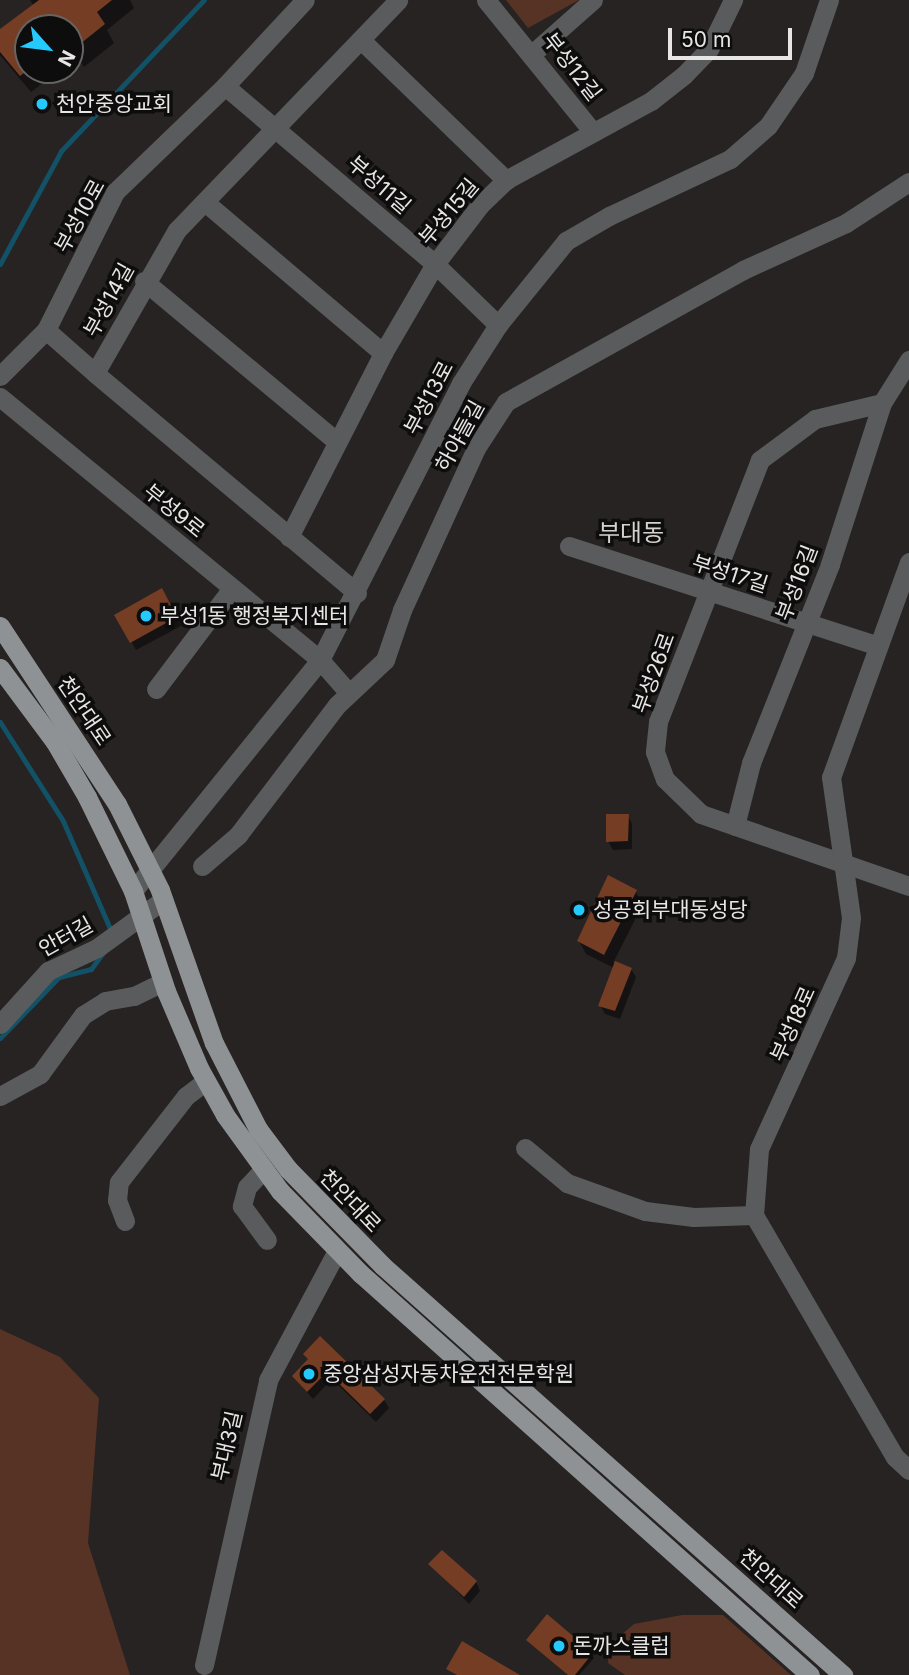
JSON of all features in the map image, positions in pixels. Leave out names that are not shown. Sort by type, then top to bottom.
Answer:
[{"type":"main road","name":"천안대로","points":[[0,626],[107,787],[151,870],[214,1043],[258,1129],[288,1169],[383,1266],[843,1675]]},
{"type":"main road","name":"천안대로","points":[[0,668],[55,742],[133,891],[163,982],[206,1081],[263,1170],[337,1251],[810,1675]]},
{"type":"street","name":"부성10로","points":[[0,376],[46,330],[115,192],[225,86],[305,0]]},
{"type":"street","name":"부성14길","points":[[94,373],[144,281],[177,230],[206,203],[274,125],[398,0]]},
{"type":"street","name":"부성12길","points":[[486,0],[533,53],[593,132]]},
{"type":"street","points":[[533,53],[593,0]]},
{"type":"street","name":"부성15길","points":[[289,537],[335,441],[435,264],[506,180],[651,101],[684,75],[709,49],[733,0]]},
{"type":"street","name":"부성13로","points":[[133,891],[320,660],[358,593],[461,383],[498,325],[566,241],[609,216],[730,159],[768,126],[804,73],[827,1]]},
{"type":"street","points":[[361,40],[506,180]]},
{"type":"street","name":"부성11길","points":[[225,86],[435,264],[498,325]]},
{"type":"street","name":"하야들길","points":[[202,866],[238,835],[348,692],[377,672],[385,660],[402,610],[476,448],[506,402],[524,388],[743,270],[846,223],[909,182]]},
{"type":"street","points":[[206,203],[383,353]]},
{"type":"street","points":[[144,281],[335,441]]},
{"type":"street","points":[[46,330],[358,593]]},
{"type":"street","name":"부성16길","points":[[735,826],[751,763],[807,622],[882,403],[909,360]]},
{"type":"street","name":"부성9로","points":[[0,397],[320,660],[348,692]]},
{"type":"street","name":"부성26로","points":[[882,403],[816,419],[760,460],[659,722],[655,752],[665,779],[701,814],[909,886]]},
{"type":"street","name":"부성17길","points":[[569,546],[878,646]]},
{"type":"street","name":"부성18로","points":[[754,1215],[760,1149],[846,958],[851,918],[841,863],[831,777],[909,562]]},
{"type":"street","points":[[156,689],[232,588]]},
{"type":"street","name":"안터길","points":[[0,1024],[48,971],[97,948],[163,900]]},
{"type":"street","points":[[0,1096],[40,1074],[83,1015],[105,1001],[134,996],[163,982]]},
{"type":"street","points":[[125,1221],[117,1200],[120,1182],[186,1096],[206,1081]]},
{"type":"street","points":[[525,1148],[568,1183],[645,1211],[694,1217],[754,1215],[895,1457],[909,1470]]},
{"type":"street","points":[[263,1170],[247,1187],[242,1206],[267,1240]]},
{"type":"street","name":"부대3길","points":[[204,1665],[268,1380],[337,1251]]},
{"type":"shaded area","points":[[506,0],[579,0],[528,28]]},
{"type":"shaded area","points":[[0,1329],[60,1357],[99,1398],[88,1543],[130,1675],[0,1675]]},
{"type":"shaded area","points":[[682,1615],[723,1615],[791,1675],[625,1675],[608,1663],[609,1645],[634,1624]]},
{"type":"building","points":[[39,0],[112,0],[97,12],[105,24],[84,41],[84,14],[20,14]]},
{"type":"building","points":[[14,19],[14,69],[0,52],[0,29]]},
{"type":"building","name":"부성1동 행정복지센터","points":[[162,588],[177,617],[130,643],[114,615]]},
{"type":"building","points":[[606,814],[629,814],[628,841],[606,842]]},
{"type":"building","points":[[608,875],[637,890],[604,955],[577,941]]},
{"type":"building","points":[[615,961],[632,968],[615,1011],[598,1006]]},
{"type":"building","name":"중앙삼성자동차운전전문학원","points":[[320,1336],[385,1399],[370,1414],[327,1372],[307,1392],[292,1376],[308,1359],[303,1354]]},
{"type":"building","points":[[442,1550],[477,1581],[464,1597],[428,1564]]},
{"type":"building","name":"돈까스클럽","points":[[547,1614],[593,1653],[575,1675],[568,1675],[526,1640]]},
{"type":"building","points":[[462,1641],[520,1675],[457,1675],[446,1669]]},
{"type":"waterway","points":[[0,264],[61,151],[204,0]]},
{"type":"waterway","points":[[0,722],[63,821],[112,933]]},
{"type":"waterway","points":[[0,1038],[59,977],[91,969],[106,948]]},
{"type":"place","name":"천안중앙교회","points":[[42,104]]},
{"type":"place","name":"부성1동 행정복지센터","points":[[146,616]]},
{"type":"place","name":"성공회부대동성당","points":[[579,910]]},
{"type":"place","name":"중앙삼성자동차운전전문학원","points":[[309,1374]]},
{"type":"place","name":"돈까스클럽","points":[[559,1646]]},
{"type":"district","name":"부대동","points":[[631,533]]}]
